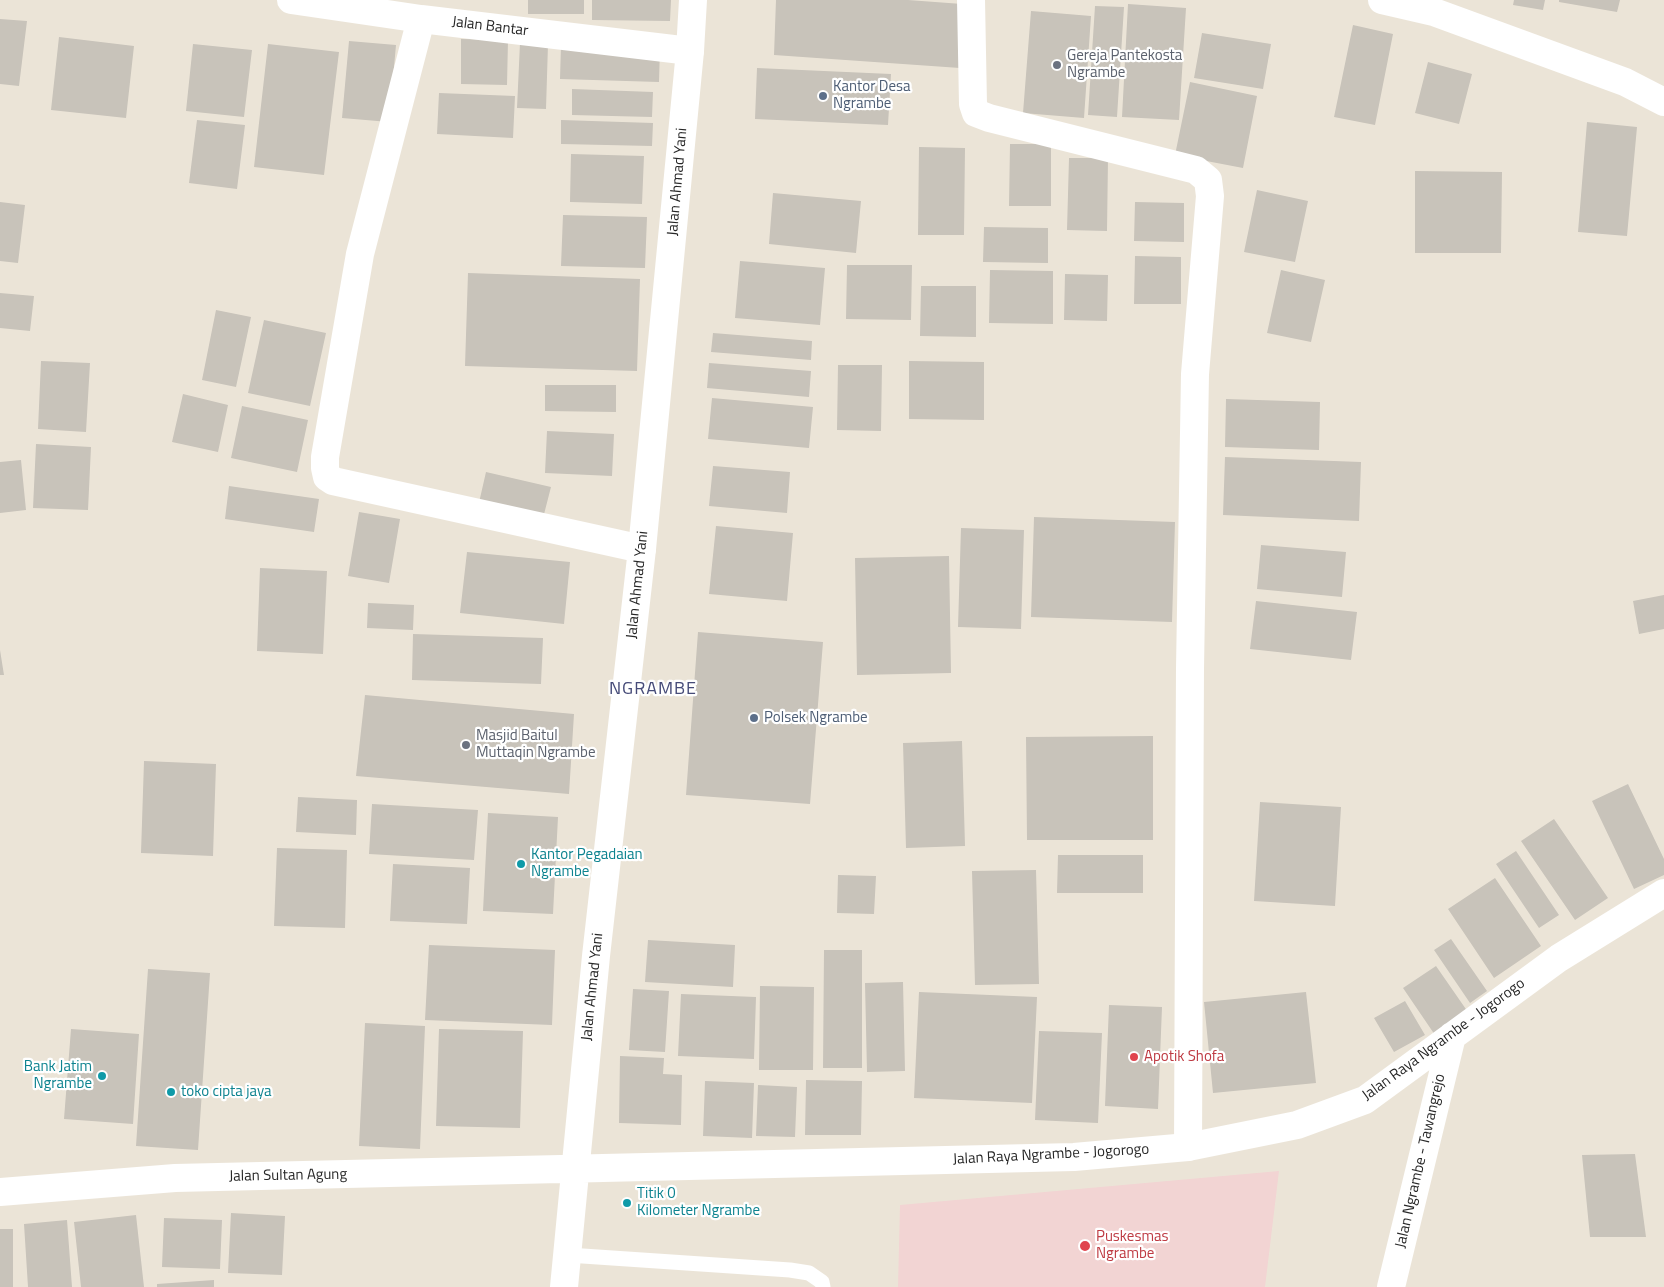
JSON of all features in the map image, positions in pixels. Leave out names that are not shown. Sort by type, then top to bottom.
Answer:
[{"type":"main road","name":"Jalan Bantar","points":[[291,0],[421,19],[690,51]]},
{"type":"main road","name":"Jalan Ahmad Yani","points":[[564,1287],[596,956],[642,549],[690,51],[693,0]]},
{"type":"main road","points":[[971,0],[973,104],[976,113],[989,118],[1196,170],[1208,180],[1210,196],[1195,374],[1190,668],[1188,1147]]},
{"type":"main road","points":[[1382,0],[1434,12],[1625,82],[1664,102]]},
{"type":"main road","points":[[421,19],[360,254],[325,457],[327,477],[332,482],[642,549]]},
{"type":"main road","name":"Jalan Raya Ngrambe - Jogorogo","points":[[576,1169],[1074,1157],[1188,1147],[1297,1125],[1365,1100],[1558,958],[1664,893]]},
{"type":"main road","name":"Jalan Ngrambe - Tawangrejo","points":[[1391,1287],[1452,1036]]},
{"type":"main road","name":"Jalan Sultan Agung","points":[[0,1192],[175,1178],[576,1169]]},
{"type":"lane","points":[[568,1255],[809,1272],[822,1282],[823,1287]]},
{"type":"shaded area","name":"Puskesmas Ngrambe","points":[[1279,1171],[1265,1287],[898,1287],[900,1205]]},
{"type":"building","points":[[528,0],[584,0],[584,14],[528,14]]},
{"type":"building","points":[[592,0],[671,0],[670,21],[592,20]]},
{"type":"building","points":[[776,0],[908,0],[962,4],[960,68],[774,55]]},
{"type":"building","points":[[1514,0],[1545,0],[1543,10],[1513,5]]},
{"type":"building","points":[[1559,0],[1620,0],[1617,12],[1559,2]]},
{"type":"building","points":[[1128,4],[1186,8],[1179,120],[1122,117]]},
{"type":"building","points":[[1095,6],[1124,7],[1117,117],[1088,115]]},
{"type":"building","name":"Gereja Pantekosta Ngrambe","points":[[1031,11],[1091,16],[1084,118],[1023,113]]},
{"type":"building","points":[[0,19],[27,21],[19,86],[0,84]]},
{"type":"building","points":[[1353,25],[1393,34],[1375,125],[1334,117]]},
{"type":"building","points":[[1202,33],[1271,44],[1263,89],[1194,78]]},
{"type":"building","points":[[59,37],[134,46],[126,118],[51,110]]},
{"type":"building","points":[[461,39],[508,40],[507,85],[461,84]]},
{"type":"building","points":[[349,41],[396,45],[389,122],[342,118]]},
{"type":"building","points":[[520,43],[548,44],[546,109],[517,108]]},
{"type":"building","points":[[193,44],[252,50],[244,117],[186,111]]},
{"type":"building","points":[[268,44],[339,52],[324,175],[254,167]]},
{"type":"building","points":[[561,45],[660,48],[659,82],[560,79]]},
{"type":"building","points":[[1428,62],[1472,74],[1459,124],[1415,113]]},
{"type":"building","name":"Kantor Desa Ngrambe","points":[[757,68],[891,74],[888,125],[755,119]]},
{"type":"building","points":[[1190,82],[1257,96],[1243,168],[1175,155]]},
{"type":"building","points":[[572,89],[653,92],[652,117],[572,115]]},
{"type":"building","points":[[439,93],[515,96],[513,138],[437,134]]},
{"type":"building","points":[[197,120],[245,125],[237,189],[189,183]]},
{"type":"building","points":[[561,120],[653,123],[652,146],[561,144]]},
{"type":"building","points":[[1587,122],[1637,127],[1627,236],[1578,232]]},
{"type":"building","points":[[1010,144],[1051,144],[1051,206],[1009,206]]},
{"type":"building","points":[[919,147],[965,148],[964,235],[918,235]]},
{"type":"building","points":[[571,154],[644,156],[642,204],[570,202]]},
{"type":"building","points":[[1069,158],[1108,158],[1107,231],[1067,230]]},
{"type":"building","points":[[1415,171],[1502,172],[1501,253],[1415,253]]},
{"type":"building","points":[[1257,190],[1308,201],[1295,262],[1244,252]]},
{"type":"building","points":[[773,193],[861,201],[856,253],[769,244]]},
{"type":"building","points":[[0,202],[25,205],[18,263],[0,261]]},
{"type":"building","points":[[1135,202],[1184,203],[1184,242],[1134,241]]},
{"type":"building","points":[[563,215],[647,217],[645,268],[561,266]]},
{"type":"building","points":[[984,227],[1048,228],[1048,263],[983,262]]},
{"type":"building","points":[[1135,256],[1181,257],[1181,304],[1134,304]]},
{"type":"building","points":[[740,261],[825,268],[820,325],[735,318]]},
{"type":"building","points":[[847,265],[912,265],[911,320],[846,319]]},
{"type":"building","points":[[990,270],[1053,271],[1053,324],[989,323]]},
{"type":"building","points":[[1281,270],[1325,280],[1311,342],[1267,333]]},
{"type":"building","points":[[468,273],[640,279],[637,371],[465,366]]},
{"type":"building","points":[[1065,274],[1108,275],[1107,321],[1064,320]]},
{"type":"building","points":[[921,286],[976,286],[976,337],[920,336]]},
{"type":"building","points":[[0,293],[34,296],[30,331],[0,328]]},
{"type":"building","points":[[216,310],[251,317],[236,387],[202,380]]},
{"type":"building","points":[[264,320],[326,333],[310,406],[248,393]]},
{"type":"building","points":[[713,333],[812,341],[811,360],[711,352]]},
{"type":"building","points":[[41,361],[90,363],[86,432],[38,429]]},
{"type":"building","points":[[909,361],[984,362],[984,420],[909,419]]},
{"type":"building","points":[[709,363],[811,371],[809,397],[707,388]]},
{"type":"building","points":[[838,365],[882,365],[881,431],[837,430]]},
{"type":"building","points":[[545,385],[616,385],[616,412],[545,411]]},
{"type":"building","points":[[183,394],[228,405],[218,452],[172,442]]},
{"type":"building","points":[[712,398],[813,407],[809,448],[708,439]]},
{"type":"building","points":[[1226,399],[1320,402],[1319,450],[1225,447]]},
{"type":"building","points":[[242,406],[308,420],[297,472],[231,458]]},
{"type":"building","points":[[547,431],[614,434],[612,476],[545,473]]},
{"type":"building","points":[[36,444],[91,447],[88,510],[33,508]]},
{"type":"building","points":[[1225,457],[1361,462],[1359,521],[1223,515]]},
{"type":"building","points":[[21,460],[26,510],[0,513],[0,462]]},
{"type":"building","points":[[713,466],[790,472],[787,513],[709,506]]},
{"type":"building","points":[[486,472],[551,487],[542,522],[478,507]]},
{"type":"building","points":[[229,486],[319,499],[314,532],[225,519]]},
{"type":"building","points":[[359,512],[400,519],[389,583],[348,576]]},
{"type":"building","points":[[1034,517],[1175,522],[1172,622],[1031,617]]},
{"type":"building","points":[[716,526],[793,533],[787,601],[709,594]]},
{"type":"building","points":[[961,528],[1024,530],[1021,629],[958,627]]},
{"type":"building","points":[[1261,545],[1346,552],[1342,597],[1257,589]]},
{"type":"building","points":[[467,552],[570,562],[564,624],[460,613]]},
{"type":"building","points":[[949,556],[951,673],[857,675],[855,558]]},
{"type":"building","points":[[260,568],[327,571],[323,654],[257,651]]},
{"type":"building","points":[[1664,595],[1664,629],[1639,634],[1633,601]]},
{"type":"building","points":[[1256,601],[1357,612],[1351,660],[1250,649]]},
{"type":"building","points":[[368,603],[414,605],[413,630],[367,628]]},
{"type":"building","name":"Polsek Ngrambe","points":[[698,632],[823,642],[810,804],[686,795]]},
{"type":"building","points":[[413,634],[543,638],[541,684],[412,680]]},
{"type":"building","points":[[0,650],[4,675],[0,675]]},
{"type":"building","name":"Masjid Baitul Muttaqin Ngrambe","points":[[365,695],[574,714],[569,794],[356,776]]},
{"type":"building","points":[[1153,736],[1153,840],[1027,840],[1026,737]]},
{"type":"building","points":[[962,741],[965,846],[906,848],[903,743]]},
{"type":"building","points":[[144,761],[216,764],[213,856],[141,853]]},
{"type":"building","points":[[1628,784],[1664,859],[1664,875],[1634,889],[1592,801]]},
{"type":"building","points":[[298,797],[357,800],[356,835],[296,832]]},
{"type":"building","points":[[1260,802],[1341,807],[1335,906],[1254,901]]},
{"type":"building","points":[[372,804],[478,810],[474,860],[369,854]]},
{"type":"building","name":"Kantor Pegadaian Ngrambe","points":[[488,813],[558,817],[553,914],[483,911]]},
{"type":"building","points":[[1554,819],[1608,898],[1575,920],[1521,841]]},
{"type":"building","points":[[277,848],[347,850],[345,928],[274,926]]},
{"type":"building","points":[[1516,851],[1559,915],[1539,928],[1496,864]]},
{"type":"building","points":[[1058,855],[1143,855],[1143,893],[1057,893]]},
{"type":"building","points":[[393,864],[470,868],[467,924],[390,921]]},
{"type":"building","points":[[1036,870],[1039,984],[975,985],[972,871]]},
{"type":"building","points":[[838,875],[876,876],[874,914],[837,913]]},
{"type":"building","points":[[1495,878],[1541,946],[1494,978],[1448,909]]},
{"type":"building","points":[[1451,939],[1487,991],[1470,1003],[1434,950]]},
{"type":"building","points":[[648,940],[735,945],[733,987],[645,982]]},
{"type":"building","points":[[429,945],[555,950],[552,1025],[425,1020]]},
{"type":"building","points":[[824,950],[862,950],[862,1068],[823,1068]]},
{"type":"building","points":[[1436,966],[1470,1015],[1437,1038],[1403,988]]},
{"type":"building","name":"toko cipta jaya","points":[[148,969],[210,973],[198,1150],[136,1146]]},
{"type":"building","points":[[903,982],[905,1071],[867,1072],[865,983]]},
{"type":"building","points":[[760,986],[814,987],[813,1070],[759,1070]]},
{"type":"building","points":[[633,989],[669,991],[665,1052],[629,1050]]},
{"type":"building","points":[[919,992],[1037,997],[1032,1103],[914,1098]]},
{"type":"building","points":[[1306,992],[1316,1083],[1213,1093],[1204,1002]]},
{"type":"building","points":[[681,994],[756,997],[754,1059],[678,1056]]},
{"type":"building","points":[[1405,1001],[1425,1035],[1394,1052],[1374,1018]]},
{"type":"building","name":"Apotik Shofa","points":[[1109,1005],[1162,1007],[1158,1109],[1105,1106]]},
{"type":"building","points":[[365,1023],[425,1026],[420,1149],[359,1146]]},
{"type":"building","name":"Bank Jatim Ngrambe","points":[[71,1029],[139,1034],[133,1124],[64,1119]]},
{"type":"building","points":[[439,1029],[523,1031],[520,1128],[436,1126]]},
{"type":"building","points":[[1039,1031],[1102,1033],[1098,1123],[1035,1120]]},
{"type":"building","points":[[620,1056],[664,1058],[663,1074],[682,1075],[681,1125],[619,1123]]},
{"type":"building","points":[[806,1080],[862,1081],[861,1135],[805,1135]]},
{"type":"building","points":[[705,1081],[754,1083],[752,1138],[703,1136]]},
{"type":"building","points":[[758,1085],[797,1087],[795,1137],[756,1136]]},
{"type":"building","points":[[1635,1154],[1646,1237],[1590,1237],[1582,1155]]},
{"type":"building","points":[[231,1213],[285,1216],[282,1275],[228,1273]]},
{"type":"building","points":[[136,1215],[144,1287],[81,1287],[74,1222]]},
{"type":"building","points":[[164,1218],[222,1220],[220,1269],[162,1267]]},
{"type":"building","points":[[67,1220],[72,1287],[28,1287],[24,1224]]},
{"type":"building","points":[[0,1229],[13,1229],[13,1287],[0,1287]]},
{"type":"building","points":[[214,1280],[214,1287],[157,1287],[157,1284]]},
{"type":"place","name":"Gereja Pantekosta Ngrambe","points":[[1057,65]]},
{"type":"place","name":"Kantor Desa Ngrambe","points":[[823,96]]},
{"type":"place","name":"Polsek Ngrambe","points":[[754,718]]},
{"type":"place","name":"Masjid Baitul Muttaqin Ngrambe","points":[[466,745]]},
{"type":"place","name":"Kantor Pegadaian Ngrambe","points":[[521,864]]},
{"type":"place","name":"Apotik Shofa","points":[[1134,1057]]},
{"type":"place","name":"Bank Jatim Ngrambe","points":[[102,1076]]},
{"type":"place","name":"toko cipta jaya","points":[[171,1092]]},
{"type":"place","name":"Titik 0 Kilometer Ngrambe","points":[[627,1203]]},
{"type":"place","name":"Puskesmas Ngrambe","points":[[1085,1246]]},
{"type":"district","name":"NGRAMBE","points":[[653,690]]}]
